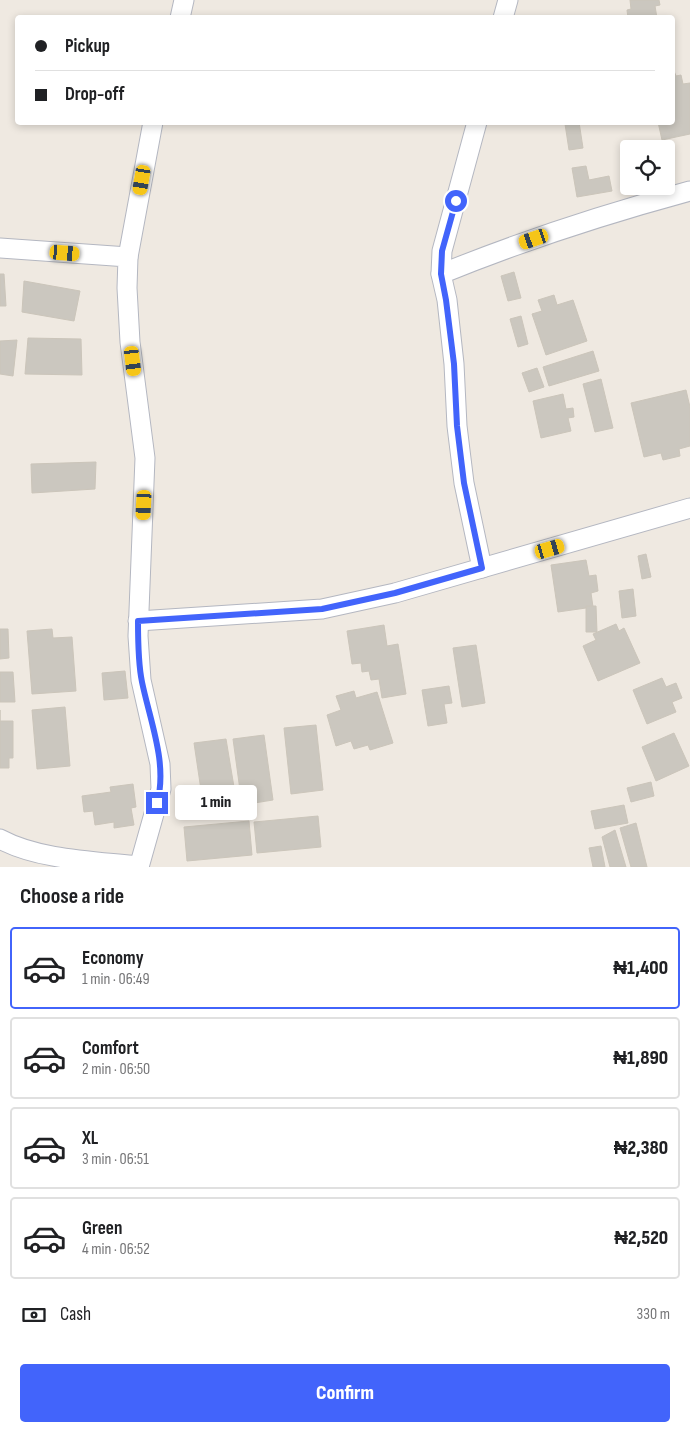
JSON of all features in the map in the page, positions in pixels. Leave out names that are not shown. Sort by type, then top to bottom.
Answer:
[{"type":"street","points":[[181,15],[184,0]]},
{"type":"street","points":[[504,15],[508,0]]},
{"type":"street","points":[[0,840],[12,846],[70,859],[139,866],[161,789],[160,764],[142,680],[138,621],[145,458],[130,342],[127,288],[128,257],[152,125]]},
{"type":"street","points":[[476,125],[442,251],[441,274],[454,364],[457,426],[464,483],[482,568]]},
{"type":"street","points":[[441,274],[495,252],[592,221],[619,210],[690,191]]},
{"type":"street","points":[[0,248],[128,257]]},
{"type":"street","points":[[138,621],[322,609],[395,593],[690,511]]},
{"type":"building","points":[[630,0],[659,0],[660,5],[655,6],[656,15],[628,15],[627,10],[631,9]]},
{"type":"building","points":[[675,74],[676,76],[681,75],[683,84],[690,83],[690,134],[662,140],[659,125],[675,125]]},
{"type":"building","points":[[565,125],[579,125],[583,148],[569,150]]},
{"type":"building","points":[[586,166],[589,180],[609,176],[612,191],[577,197],[572,168]]},
{"type":"building","points":[[514,272],[521,298],[508,301],[501,276]]},
{"type":"building","points":[[0,274],[4,274],[6,306],[0,306]]},
{"type":"building","points":[[24,281],[80,291],[74,321],[22,312]]},
{"type":"building","points":[[554,295],[557,305],[573,300],[587,341],[546,355],[532,314],[542,311],[538,300]]},
{"type":"building","points":[[521,316],[528,344],[518,347],[510,319]]},
{"type":"building","points":[[28,338],[81,339],[82,375],[25,374]]},
{"type":"building","points":[[17,340],[13,376],[0,374],[0,341]]},
{"type":"building","points":[[593,351],[599,371],[549,386],[543,367]]},
{"type":"building","points":[[537,368],[544,387],[529,392],[522,373]]},
{"type":"building","points":[[601,379],[613,428],[595,432],[583,384]]},
{"type":"building","points":[[686,390],[690,407],[690,446],[679,449],[680,456],[663,460],[661,453],[644,457],[631,403]]},
{"type":"building","points":[[563,394],[566,409],[573,408],[574,417],[568,418],[571,431],[541,438],[533,401]]},
{"type":"building","points":[[96,462],[95,489],[32,493],[31,464]]},
{"type":"building","points":[[646,554],[651,577],[642,579],[638,556]]},
{"type":"building","points":[[586,560],[589,576],[596,575],[598,591],[591,593],[593,607],[558,612],[551,565]]},
{"type":"building","points":[[633,589],[636,616],[622,618],[619,591]]},
{"type":"building","points":[[586,606],[596,606],[597,632],[586,632]]},
{"type":"building","points":[[616,624],[619,631],[624,628],[640,663],[598,681],[583,646],[596,640],[593,634]]},
{"type":"building","points":[[384,625],[387,646],[398,644],[406,694],[382,698],[379,679],[371,680],[369,671],[362,672],[361,663],[352,664],[347,631]]},
{"type":"building","points":[[0,629],[8,629],[9,658],[0,659]]},
{"type":"building","points":[[52,629],[53,638],[72,637],[76,691],[32,694],[27,631]]},
{"type":"building","points":[[476,645],[485,703],[462,707],[453,648]]},
{"type":"building","points":[[125,671],[128,698],[104,700],[102,673]]},
{"type":"building","points":[[0,672],[13,672],[15,702],[0,702]]},
{"type":"building","points":[[662,678],[666,687],[676,683],[682,698],[672,702],[676,712],[647,724],[633,690]]},
{"type":"building","points":[[449,686],[452,703],[444,704],[447,723],[428,726],[422,690]]},
{"type":"building","points":[[354,691],[356,698],[377,692],[393,743],[370,750],[368,745],[354,749],[351,741],[336,746],[327,715],[341,710],[336,696]]},
{"type":"building","points":[[65,707],[70,766],[37,769],[32,710]]},
{"type":"building","points":[[0,721],[13,721],[13,758],[9,758],[9,768],[0,768]]},
{"type":"building","points":[[316,725],[323,790],[291,794],[284,728]]},
{"type":"building","points":[[674,733],[689,766],[656,781],[642,747]]},
{"type":"building","points":[[264,735],[273,800],[242,805],[233,739]]},
{"type":"building","points":[[226,739],[237,805],[204,810],[194,743]]},
{"type":"building","points":[[651,782],[654,796],[631,802],[627,788]]},
{"type":"building","points":[[133,784],[136,807],[131,808],[134,825],[114,828],[114,822],[95,825],[93,811],[84,812],[82,796],[111,792],[110,787]]},
{"type":"building","points":[[624,805],[628,823],[595,829],[591,811]]},
{"type":"building","points":[[318,816],[321,847],[257,853],[254,822]]},
{"type":"building","points":[[249,821],[252,855],[187,861],[184,827]]},
{"type":"building","points":[[636,823],[647,867],[631,867],[620,828]]},
{"type":"building","points":[[615,830],[626,867],[610,867],[602,837]]},
{"type":"building","points":[[601,846],[605,867],[593,867],[589,848]]},
{"type":"route","points":[[157,803],[161,789],[160,764],[142,680],[138,621],[322,609],[395,593],[482,568],[460,456],[454,364],[441,274],[442,251],[456,201]]}]
